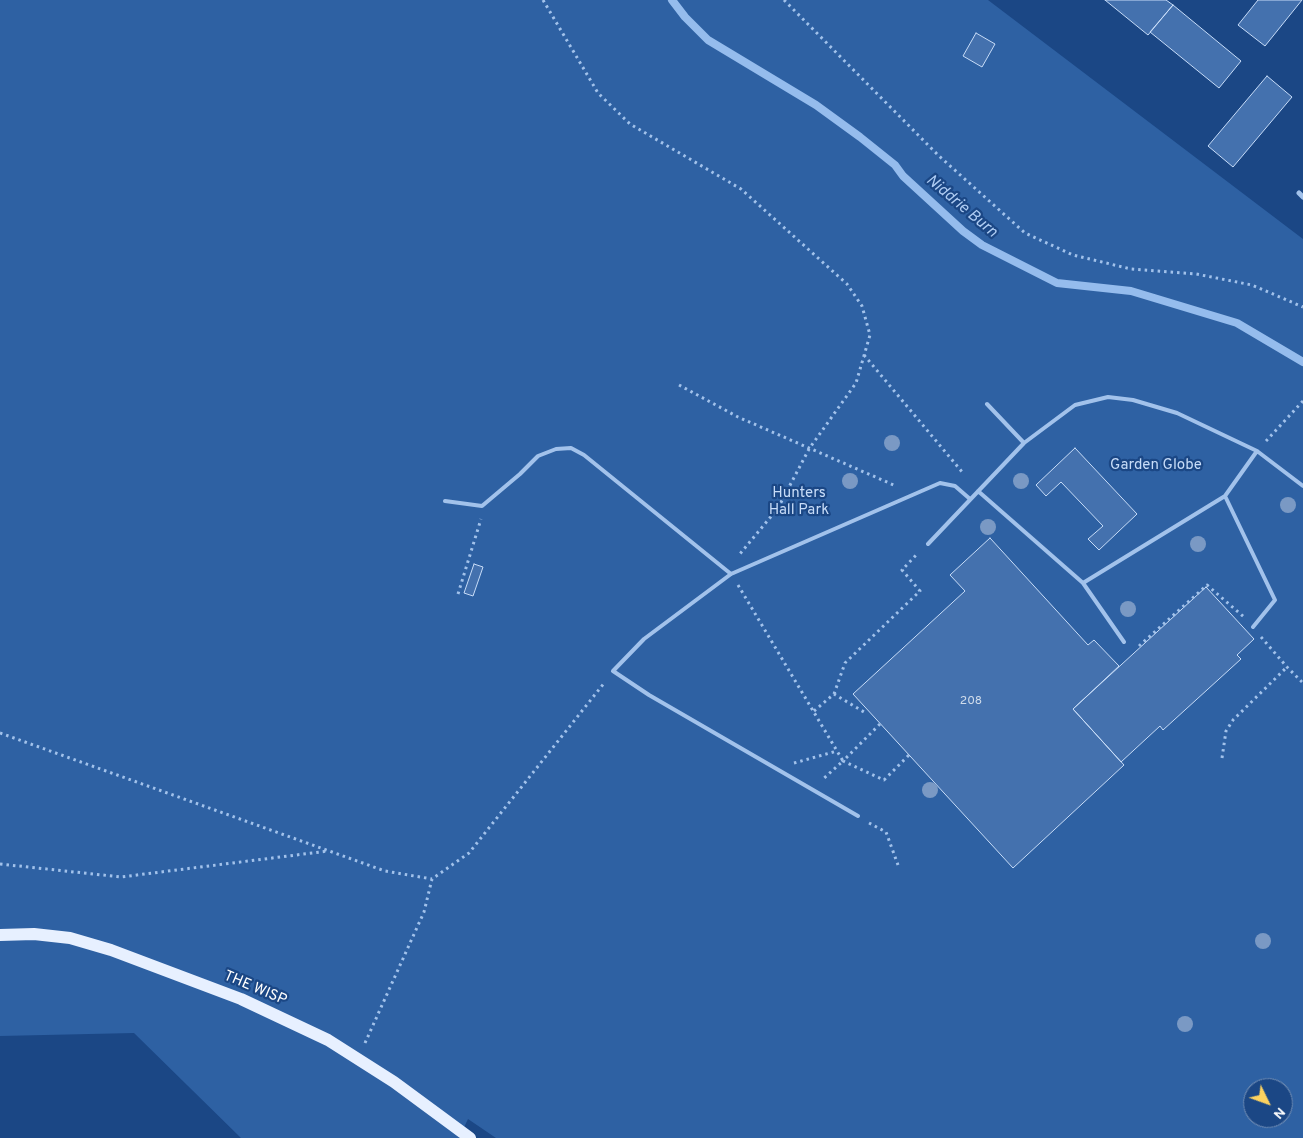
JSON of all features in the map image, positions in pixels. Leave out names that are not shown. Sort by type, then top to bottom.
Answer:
[{"type":"main road","name":"THE WISP","points":[[0,935],[34,934],[70,938],[111,950],[290,1021],[328,1040],[394,1082],[470,1138]]},
{"type":"lane","points":[[928,544],[1024,443],[1075,405],[1108,397],[1132,400],[1178,413],[1258,451],[1303,486]]},
{"type":"lane","points":[[987,404],[1024,443]]},
{"type":"lane","points":[[445,501],[482,506],[538,456],[556,449],[571,448],[584,455],[731,574]]},
{"type":"lane","points":[[1083,583],[1225,496],[1258,451]]},
{"type":"lane","points":[[858,816],[648,695],[613,671],[644,639],[731,574],[940,483],[955,486],[970,499]]},
{"type":"lane","points":[[978,491],[1083,583],[1124,642]]},
{"type":"lane","points":[[1225,496],[1275,600],[1253,627]]},
{"type":"path","points":[[543,0],[598,93],[630,124],[741,189],[847,284],[862,306],[870,335],[856,383],[809,449],[778,508],[764,528],[740,552],[731,574],[843,760],[884,780],[909,755]]},
{"type":"path","points":[[784,0],[939,156],[1025,233],[1073,255],[1131,269],[1196,274],[1252,285],[1303,307]]},
{"type":"path","points":[[864,355],[978,491]]},
{"type":"path","points":[[679,385],[738,417],[915,494]]},
{"type":"path","points":[[1258,451],[1303,401]]},
{"type":"path","points":[[458,594],[480,524],[482,506]]},
{"type":"path","points":[[814,711],[834,694],[845,663],[920,591],[902,570],[928,544]]},
{"type":"path","points":[[1124,642],[1131,653],[1207,585],[1253,627],[1286,668],[1303,682]]},
{"type":"path","points":[[1222,758],[1226,731],[1234,720],[1286,668]]},
{"type":"path","points":[[358,1059],[424,912],[432,879],[469,853],[613,671]]},
{"type":"path","points":[[834,694],[864,712]]},
{"type":"path","points":[[812,790],[880,724]]},
{"type":"path","points":[[0,732],[385,871],[432,879]]},
{"type":"path","points":[[774,768],[837,751]]},
{"type":"path","points":[[858,816],[886,832],[898,865]]},
{"type":"path","points":[[0,864],[121,877],[329,851]]},
{"type":"green space","name":"Hunters Hall Park","points":[[0,0],[988,0],[1303,239],[1303,1138],[496,1138],[468,1119],[459,1138],[241,1138],[134,1033],[0,1036]]},
{"type":"building","points":[[1105,0],[1166,0],[1173,5],[1148,35]]},
{"type":"building","points":[[1258,0],[1302,0],[1265,46],[1238,25]]},
{"type":"building","points":[[1173,5],[1241,61],[1219,88],[1150,32]]},
{"type":"building","points":[[976,33],[995,44],[982,67],[963,56]]},
{"type":"building","points":[[1267,76],[1292,97],[1233,167],[1208,146]]},
{"type":"building","points":[[1075,448],[1137,514],[1099,550],[1088,539],[1103,526],[1061,482],[1046,496],[1036,485]]},
{"type":"building","points":[[990,538],[1088,645],[1094,640],[1119,666],[1073,709],[1124,765],[1013,868],[853,694],[965,591],[950,575]]},
{"type":"building","points":[[474,564],[483,567],[473,596],[464,593]]},
{"type":"building","points":[[1206,587],[1254,639],[1237,655],[1241,659],[1163,730],[1160,726],[1121,762],[1073,709]]},
{"type":"waterway","name":"Niddrie Burn","points":[[672,0],[685,17],[708,40],[816,105],[860,137],[895,165],[903,176],[963,231],[982,245],[1057,283],[1131,291],[1237,323],[1303,362]]},
{"type":"park label","name":"Garden Globe","points":[[1156,466]]}]
